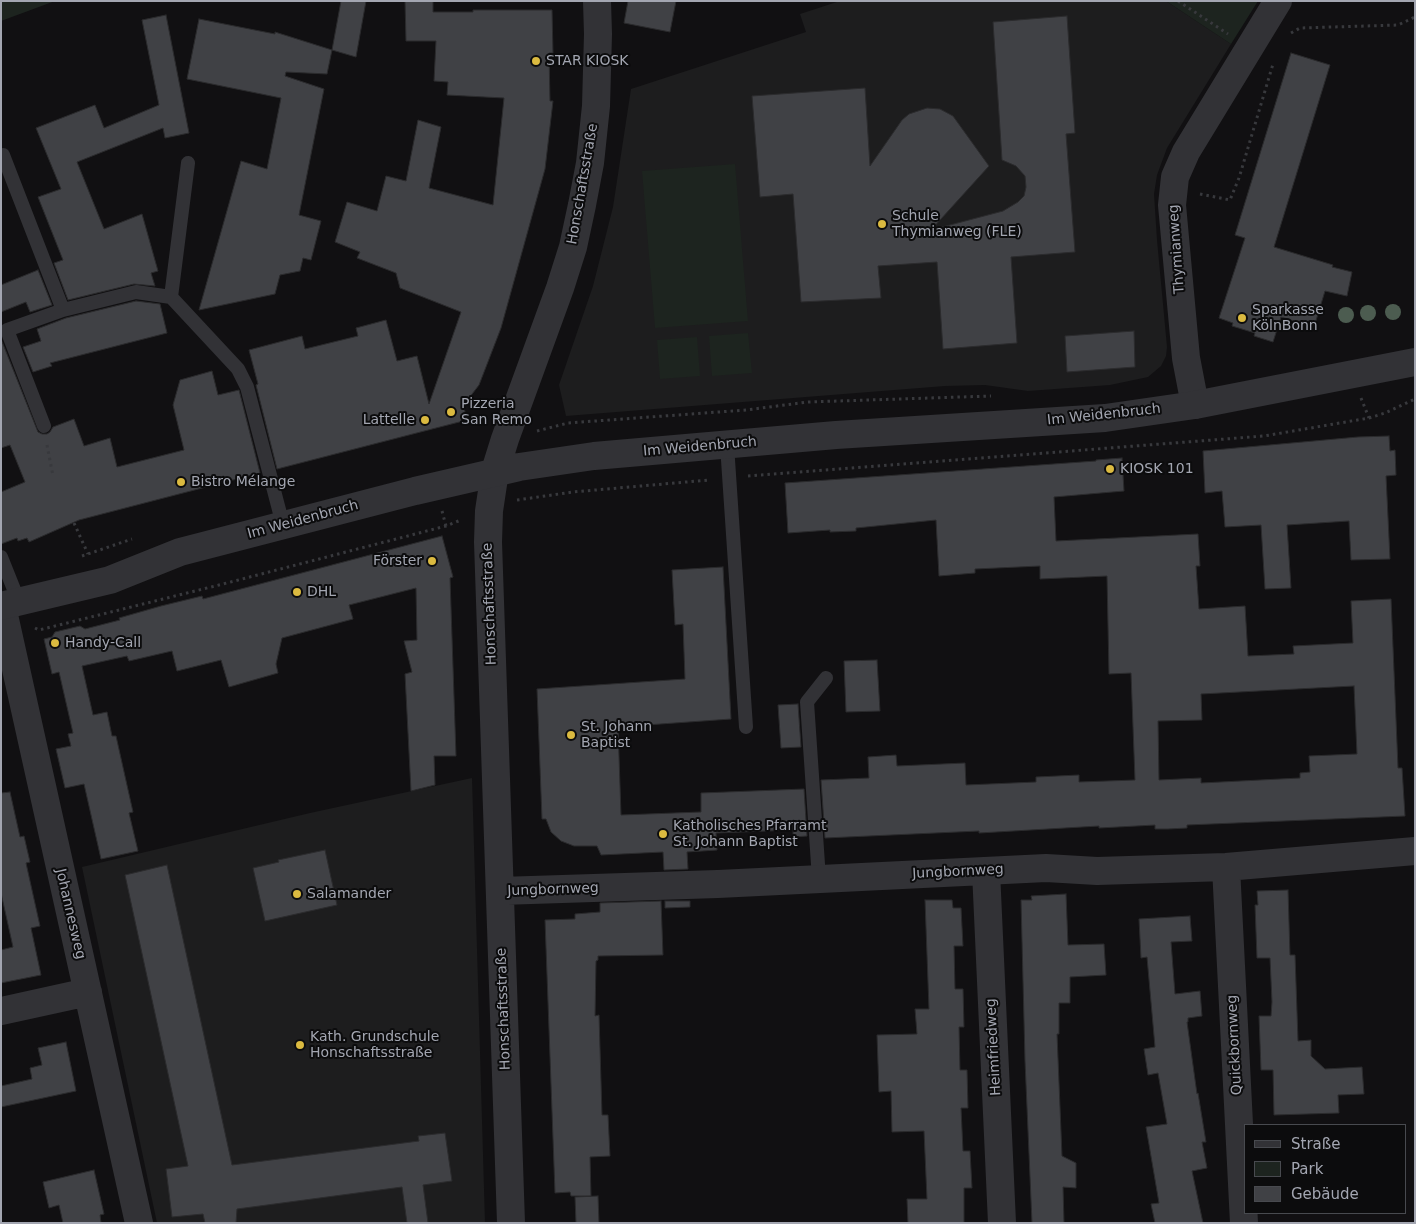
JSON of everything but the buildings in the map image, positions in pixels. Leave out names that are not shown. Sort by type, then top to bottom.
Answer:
[{"type":"street","name":"Honschaftsstraße","points":[[511,1223],[488,552],[489,511],[496,471],[505,439],[560,288],[573,247],[582,205],[590,163],[596,106],[598,34],[596,1]]},
{"type":"street","name":"Thymianweg","points":[[1194,404],[1186,358],[1172,205],[1175,177],[1186,152],[1278,1]]},
{"type":"street","name":"Im Weidenbruch","points":[[7,605],[110,580],[180,552],[415,490],[519,466],[594,456],[836,435],[1106,418],[1414,365]]},
{"type":"street","name":"Johannesweg","points":[[7,605],[88,992],[139,1221]]},
{"type":"street","name":"Jungbornweg","points":[[500,891],[1046,868],[1097,871],[1226,867],[1415,851]]},
{"type":"street","name":"Quickbornweg","points":[[1226,867],[1244,1223]]},
{"type":"street","name":"Heimfriedweg","points":[[986,871],[1002,1223]]},
{"type":"street","points":[[1,1011],[88,992]]},
{"type":"lane","points":[[3,155],[63,310]]},
{"type":"lane","points":[[171,297],[188,163]]},
{"type":"lane","points":[[44,426],[7,330],[63,310],[136,292],[171,297],[238,369],[247,387],[283,525]]},
{"type":"lane","points":[[727,445],[746,727]]},
{"type":"lane","points":[[1,557],[7,605]]},
{"type":"lane","points":[[819,879],[807,702],[826,678]]},
{"type":"path","points":[[1178,1],[1250,48]]},
{"type":"path","points":[[1286,37],[1300,28],[1398,25],[1415,17]]},
{"type":"path","points":[[1174,189],[1230,200],[1239,178],[1276,57]]},
{"type":"path","points":[[505,439],[568,423],[746,410],[808,402],[951,396]]},
{"type":"path","points":[[44,426],[53,476]]},
{"type":"path","points":[[7,605],[39,630],[446,526],[516,500],[573,492],[730,478]]},
{"type":"path","points":[[74,523],[88,554]]},
{"type":"shaded area","name":"Schule Thymianweg (FLE)","points":[[840,1],[1166,1],[1231,44],[1167,148],[1157,175],[1154,194],[1167,347],[1166,356],[1161,366],[1148,377],[1110,385],[1028,391],[985,385],[945,386],[566,416],[559,385],[593,286],[613,207],[631,89],[806,32],[800,14]]},
{"type":"shaded area","name":"Kath. Grundschule Honschaftsstraße","points":[[472,778],[485,1223],[157,1223],[82,867],[310,813]]},
{"type":"green space","points":[[1,1],[55,1],[1,21]]},
{"type":"green space","points":[[1166,1],[1258,1],[1231,44]]},
{"type":"green space","points":[[735,164],[748,321],[655,328],[642,171]]},
{"type":"green space","points":[[748,333],[752,373],[712,376],[709,336]]},
{"type":"green space","points":[[697,337],[700,376],[660,379],[657,340]]},
{"type":"place","name":"STAR KIOSK","points":[[536,61]]},
{"type":"place","name":"Schule Thymianweg (FLE)","points":[[882,224]]},
{"type":"place","name":"Sparkasse KölnBonn","points":[[1242,318]]},
{"type":"place","name":"Pizzeria San Remo","points":[[451,412]]},
{"type":"place","name":"Lattelle","points":[[425,420]]},
{"type":"place","name":"KIOSK 101","points":[[1110,469]]},
{"type":"place","name":"Bistro Mélange","points":[[181,482]]},
{"type":"place","name":"Förster","points":[[432,561]]},
{"type":"place","name":"DHL","points":[[297,592]]},
{"type":"place","name":"Handy-Call","points":[[55,643]]},
{"type":"place","name":"St. Johann Baptist","points":[[571,735]]},
{"type":"place","name":"Katholisches Pfarramt St. Johann Baptist","points":[[663,834]]},
{"type":"place","name":"Salamander","points":[[297,894]]},
{"type":"place","name":"Kath. Grundschule Honschaftsstraße","points":[[300,1045]]}]
